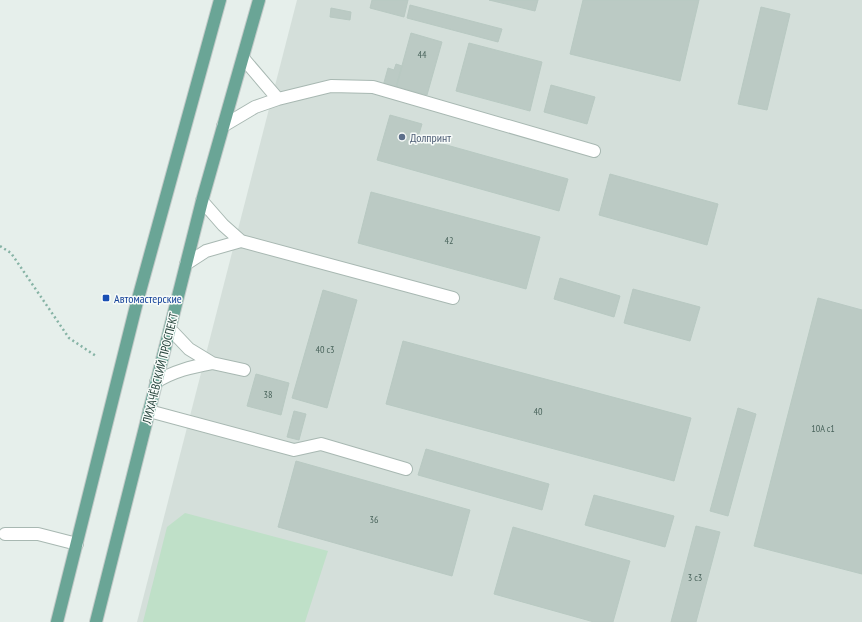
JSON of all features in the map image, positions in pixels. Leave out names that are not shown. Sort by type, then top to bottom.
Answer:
[{"type":"main road","points":[[57,622],[162,207],[220,0]]},
{"type":"main road","name":"ЛИХАЧЁВСКИЙ ПРОСПЕКТ","points":[[96,622],[202,201],[259,0]]},
{"type":"lane","points":[[243,58],[278,99]]},
{"type":"lane","points":[[223,126],[255,107],[278,99],[331,86],[373,87],[594,151]]},
{"type":"lane","points":[[202,201],[223,225],[241,241],[453,298]]},
{"type":"lane","points":[[186,264],[206,251],[241,241]]},
{"type":"lane","points":[[170,329],[190,348],[212,364]]},
{"type":"lane","points":[[156,382],[170,373],[184,368],[212,364],[244,370]]},
{"type":"lane","points":[[149,411],[294,450],[321,444],[406,469]]},
{"type":"lane","points":[[5,534],[38,534],[76,544]]},
{"type":"path","points":[[0,246],[11,253],[69,338],[96,356]]},
{"type":"shaded area","points":[[297,0],[862,0],[862,622],[137,622]]},
{"type":"green space","points":[[185,513],[328,551],[305,622],[143,622],[167,527]]},
{"type":"building","points":[[372,0],[408,0],[404,17],[370,8]]},
{"type":"building","points":[[489,0],[538,0],[535,11]]},
{"type":"building","points":[[583,0],[699,0],[680,81],[570,54]]},
{"type":"building","points":[[410,5],[502,29],[498,42],[407,18]]},
{"type":"building","points":[[761,7],[790,14],[767,110],[738,104]]},
{"type":"building","points":[[331,8],[351,12],[350,20],[330,17]]},
{"type":"building","points":[[411,33],[442,42],[427,95],[396,87]]},
{"type":"building","points":[[469,43],[542,62],[530,111],[456,91]]},
{"type":"building","points":[[396,64],[402,66],[396,89],[383,86],[388,68],[394,70]]},
{"type":"building","points":[[551,85],[595,97],[587,124],[544,112]]},
{"type":"building","points":[[390,115],[422,124],[418,137],[568,179],[559,211],[377,160]]},
{"type":"building","points":[[610,174],[718,204],[707,245],[599,215]]},
{"type":"building","points":[[371,192],[540,237],[526,289],[358,243]]},
{"type":"building","points":[[560,278],[620,296],[614,317],[554,299]]},
{"type":"building","points":[[633,289],[700,307],[690,341],[624,323]]},
{"type":"building","points":[[323,290],[357,300],[327,408],[292,398]]},
{"type":"building","points":[[818,298],[862,310],[862,574],[754,546]]},
{"type":"building","points":[[403,341],[691,418],[674,481],[386,404]]},
{"type":"building","points":[[256,374],[289,383],[281,415],[247,406]]},
{"type":"building","points":[[738,408],[756,414],[728,516],[710,511]]},
{"type":"building","points":[[294,411],[306,414],[299,440],[287,437]]},
{"type":"building","points":[[426,449],[549,484],[542,510],[418,475]]},
{"type":"building","points":[[296,461],[470,510],[452,576],[278,527]]},
{"type":"building","points":[[594,495],[674,516],[665,547],[585,525]]},
{"type":"building","points":[[696,526],[720,532],[696,622],[671,622]]},
{"type":"building","points":[[513,527],[630,561],[613,622],[594,622],[494,594]]},
{"type":"place","name":"Долпринт","points":[[402,137]]},
{"type":"place","name":"Автомастерские","points":[[106,298]]}]
